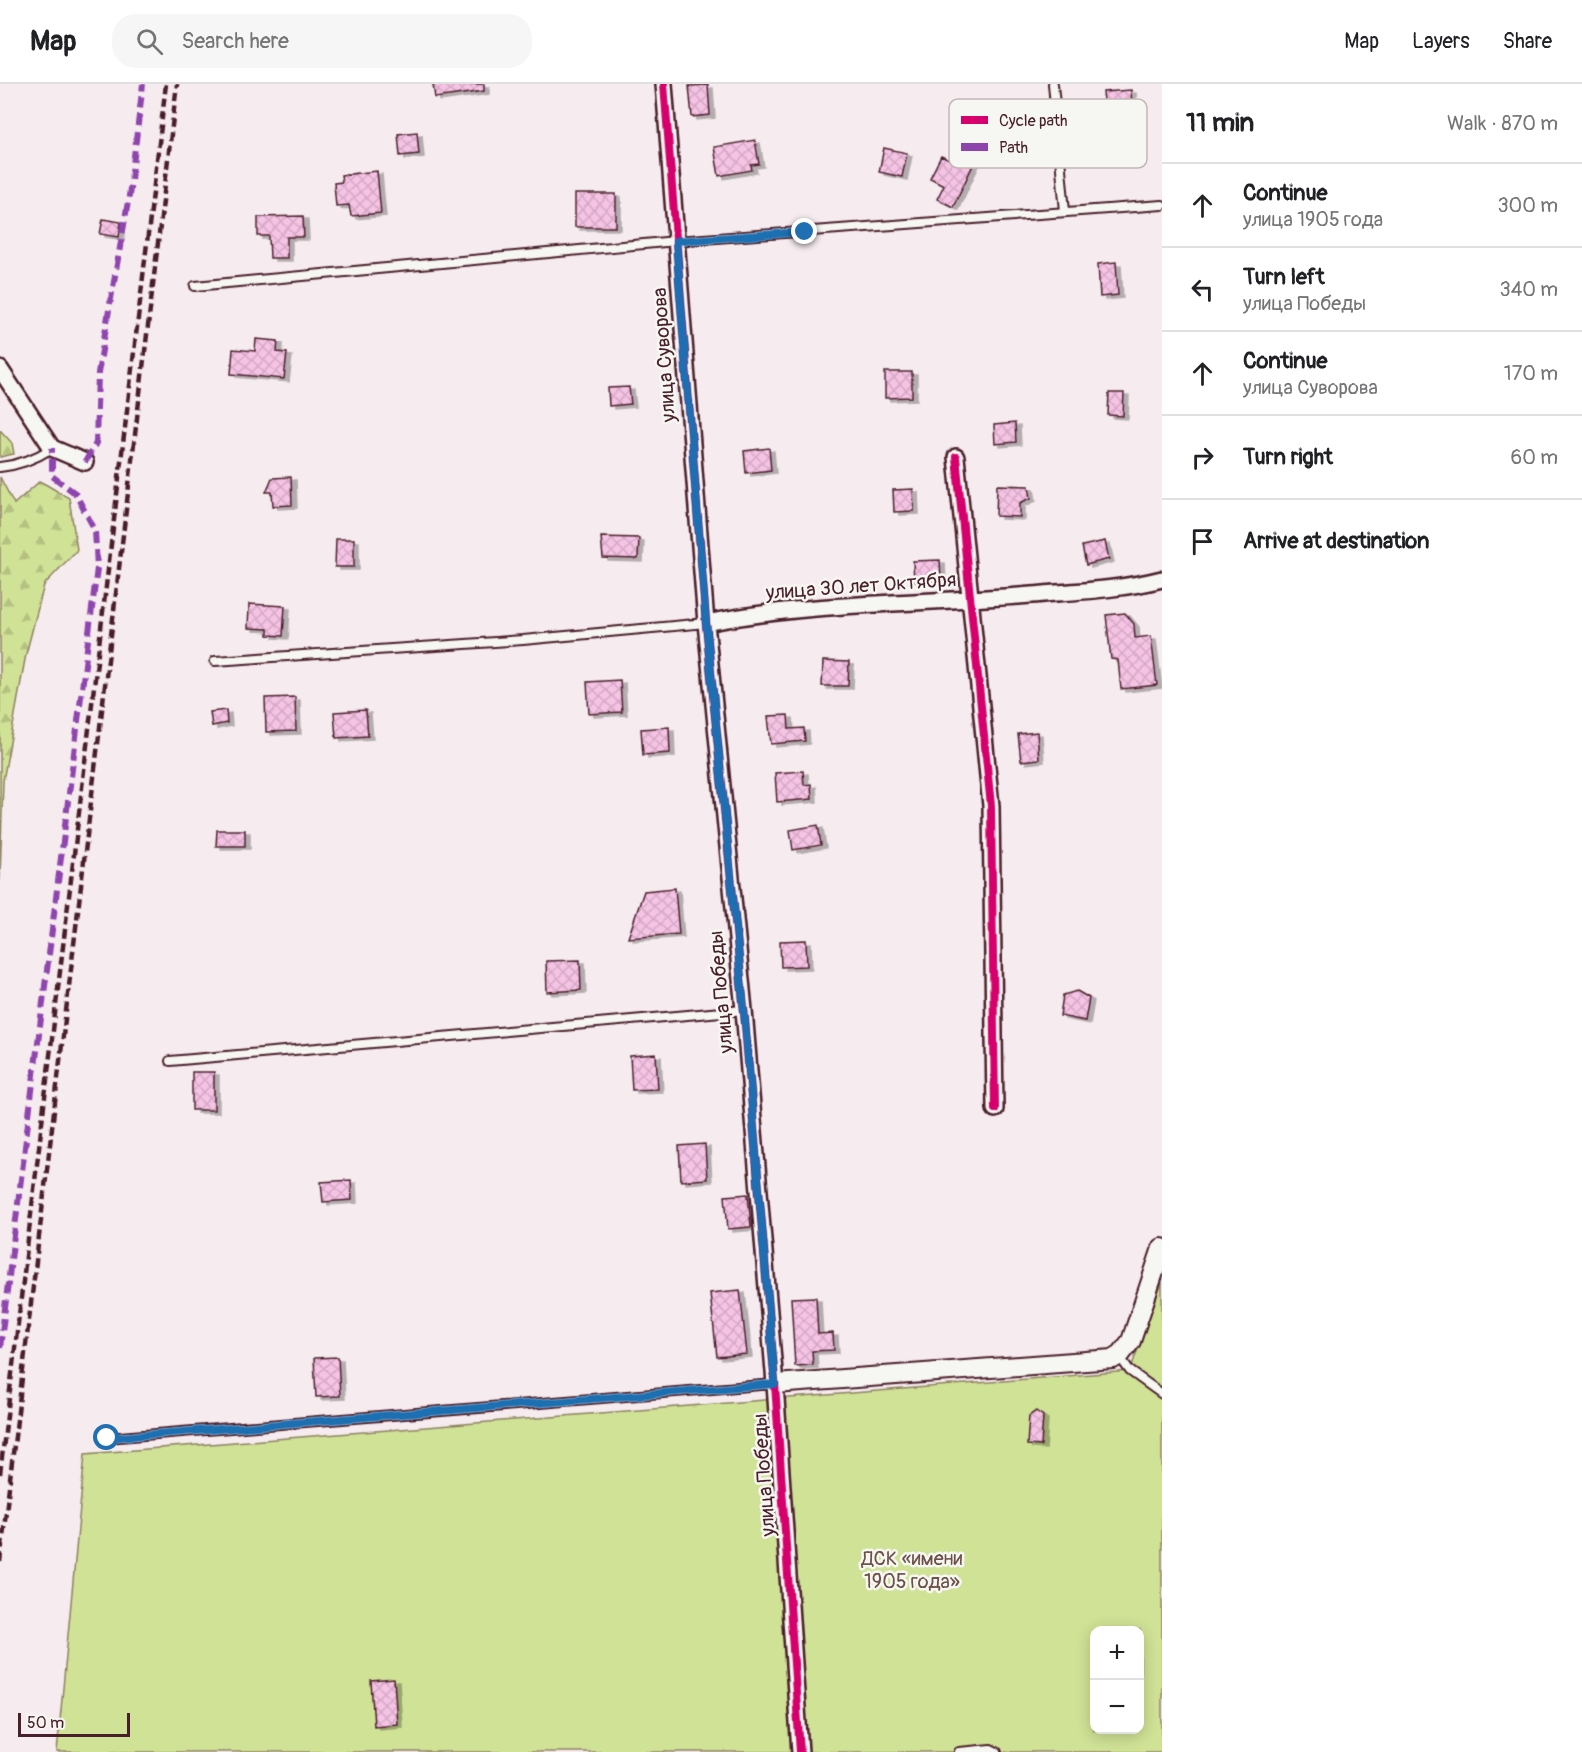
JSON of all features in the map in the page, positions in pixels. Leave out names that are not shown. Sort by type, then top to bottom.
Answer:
[{"type":"street","name":"улица Суворова","points":[[664,84],[706,623]]},
{"type":"street","points":[[0,369],[52,448],[85,462]]},
{"type":"street","points":[[956,457],[991,806],[995,1109]]},
{"type":"street","name":"улица 30 лет Октября","points":[[706,623],[744,615],[863,605],[971,600],[1113,589],[1162,579]]},
{"type":"street","name":"улица Победы","points":[[706,623],[744,1010],[775,1384],[800,1752]]},
{"type":"street","points":[[775,1384],[1113,1359],[1119,1356],[1131,1341],[1162,1248]]},
{"type":"lane","points":[[1053,84],[1054,99]]},
{"type":"lane","points":[[1061,168],[1065,211]]},
{"type":"lane","points":[[195,286],[676,241],[1162,205]]},
{"type":"lane","points":[[0,468],[36,459],[52,448]]},
{"type":"lane","points":[[215,661],[512,641],[706,623]]},
{"type":"lane","points":[[170,1061],[744,1010]]},
{"type":"lane","points":[[1119,1356],[1130,1371],[1162,1394]]},
{"type":"lane","points":[[107,1438],[775,1384]]},
{"type":"lane","points":[[959,1752],[991,1749],[997,1752]]},
{"type":"green space","points":[[0,430],[12,443],[14,454],[0,457]]},
{"type":"green space","points":[[0,477],[14,504],[40,481],[69,498],[77,550],[44,585],[26,654],[3,781],[0,880]]},
{"type":"green space","name":"ДСК «имени 1905 года»","points":[[1162,1282],[1162,1752],[57,1752],[85,1454],[1130,1371]]},
{"type":"building","points":[[433,84],[484,84],[484,91],[435,98]]},
{"type":"building","points":[[708,85],[710,115],[692,117],[689,86]]},
{"type":"building","points":[[1131,90],[1132,99],[1104,99],[1103,92]]},
{"type":"building","points":[[417,132],[419,154],[400,156],[398,134]]},
{"type":"building","points":[[755,140],[759,164],[751,165],[752,170],[719,176],[714,147]]},
{"type":"building","points":[[884,148],[907,153],[902,177],[879,172]]},
{"type":"building","points":[[941,156],[949,160],[949,168],[972,168],[953,207],[937,199],[944,185],[930,178]]},
{"type":"building","points":[[377,171],[381,213],[351,216],[349,205],[336,206],[334,183],[342,182],[341,175]]},
{"type":"building","points":[[575,194],[616,194],[616,227],[575,227]]},
{"type":"building","points":[[303,216],[304,237],[287,237],[287,258],[270,258],[269,236],[258,236],[258,217]]},
{"type":"building","points":[[103,219],[121,222],[119,237],[100,234]]},
{"type":"building","points":[[1116,262],[1118,295],[1100,297],[1098,264]]},
{"type":"building","points":[[256,339],[278,341],[277,352],[287,353],[284,379],[231,374],[233,349],[255,351]]},
{"type":"building","points":[[885,372],[912,372],[912,397],[885,398]]},
{"type":"building","points":[[629,387],[631,404],[609,406],[608,388]]},
{"type":"building","points":[[1109,393],[1124,393],[1123,416],[1108,415]]},
{"type":"building","points":[[1015,423],[1016,442],[995,444],[994,425]]},
{"type":"building","points":[[769,448],[771,470],[746,473],[744,451]]},
{"type":"building","points":[[291,477],[292,505],[273,506],[272,492],[266,492],[272,478]]},
{"type":"building","points":[[997,485],[1029,486],[1031,498],[1020,503],[1020,517],[996,516]]},
{"type":"building","points":[[913,489],[914,511],[894,512],[893,490]]},
{"type":"building","points":[[601,537],[639,538],[638,559],[603,558]]},
{"type":"building","points":[[336,539],[354,539],[354,567],[335,567]]},
{"type":"building","points":[[1105,541],[1109,559],[1086,565],[1082,546]]},
{"type":"building","points":[[940,560],[941,581],[914,582],[913,561]]},
{"type":"building","points":[[249,604],[285,606],[283,636],[268,635],[268,629],[248,628]]},
{"type":"building","points":[[1125,613],[1134,624],[1135,638],[1151,636],[1157,685],[1121,689],[1118,660],[1111,659],[1106,615]]},
{"type":"building","points":[[823,661],[849,662],[848,686],[822,686]]},
{"type":"building","points":[[620,680],[622,712],[589,714],[587,682]]},
{"type":"building","points":[[295,697],[296,731],[266,732],[265,698]]},
{"type":"building","points":[[226,710],[227,723],[212,726],[210,712]]},
{"type":"building","points":[[366,710],[368,736],[336,738],[334,712]]},
{"type":"building","points":[[788,715],[789,729],[804,728],[805,741],[771,744],[768,716]]},
{"type":"building","points":[[669,727],[670,753],[643,755],[641,729]]},
{"type":"building","points":[[1037,732],[1039,759],[1021,761],[1018,734]]},
{"type":"building","points":[[803,771],[804,785],[811,784],[812,799],[777,802],[775,773]]},
{"type":"building","points":[[818,825],[821,845],[793,850],[790,830]]},
{"type":"building","points":[[217,830],[245,830],[245,846],[216,846]]},
{"type":"building","points":[[675,888],[679,934],[628,938],[644,891]]},
{"type":"building","points":[[806,940],[807,966],[781,967],[780,941]]},
{"type":"building","points":[[580,960],[581,990],[547,992],[546,961]]},
{"type":"building","points":[[1077,991],[1089,998],[1085,1021],[1060,1016],[1063,995]]},
{"type":"building","points":[[656,1054],[658,1089],[632,1090],[630,1056]]},
{"type":"building","points":[[192,1072],[214,1072],[214,1110],[192,1110]]},
{"type":"building","points":[[705,1144],[707,1179],[681,1181],[679,1146]]},
{"type":"building","points":[[351,1180],[352,1200],[323,1202],[321,1182]]},
{"type":"building","points":[[748,1194],[751,1227],[728,1229],[725,1196]]},
{"type":"building","points":[[740,1290],[747,1354],[717,1357],[710,1293]]},
{"type":"building","points":[[816,1297],[818,1334],[833,1333],[834,1350],[812,1351],[813,1365],[795,1366],[791,1298]]},
{"type":"building","points":[[338,1357],[340,1396],[316,1397],[314,1358]]},
{"type":"building","points":[[1036,1411],[1043,1416],[1041,1446],[1027,1445],[1029,1416]]},
{"type":"building","points":[[394,1679],[397,1724],[374,1726],[371,1681]]},
{"type":"railway","points":[[0,1474],[166,84]]},
{"type":"railway","points":[[0,1562],[177,84]]},
{"type":"marked path","points":[[85,462],[96,443],[98,373],[129,196],[143,84]]},
{"type":"marked path","points":[[0,1348],[97,568],[95,530],[75,493],[52,476],[52,448]]},
{"type":"cycle path","points":[[664,84],[706,623],[744,1010],[775,1384],[800,1752]]},
{"type":"cycle path","points":[[956,457],[991,806],[995,1109]]},
{"type":"route","points":[[107,1438],[775,1384],[744,1010],[706,623],[676,241],[805,232]]}]
